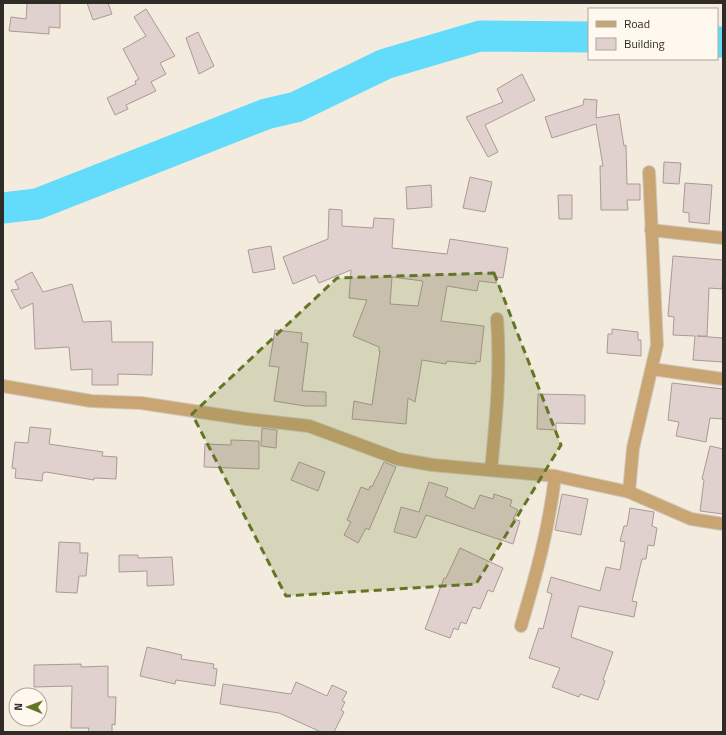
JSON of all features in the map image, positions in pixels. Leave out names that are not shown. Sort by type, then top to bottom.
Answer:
[{"type":"street","points":[[629,492],[633,448],[657,345],[649,172]]},
{"type":"street","points":[[651,230],[723,238]]},
{"type":"street","points":[[491,470],[498,377],[499,344],[497,319]]},
{"type":"street","points":[[652,368],[723,379]]},
{"type":"street","points":[[3,386],[91,401],[141,403],[247,419],[309,426],[398,459],[433,465],[555,476],[629,492],[692,519],[723,524]]},
{"type":"street","points":[[521,626],[541,559],[551,508],[555,476]]},
{"type":"highlighted area","points":[[494,273],[561,445],[476,584],[286,596],[192,414],[337,278]]},
{"type":"building","points":[[27,3],[60,3],[60,28],[49,27],[49,34],[9,31],[11,17],[26,19]]},
{"type":"building","points":[[87,3],[108,3],[112,14],[93,20]]},
{"type":"building","points":[[146,9],[175,56],[160,63],[166,74],[151,82],[156,91],[126,105],[128,109],[115,115],[107,98],[136,84],[135,81],[139,79],[123,49],[146,36],[134,17]]},
{"type":"building","points":[[198,32],[214,66],[199,74],[186,38]]},
{"type":"building","points":[[522,74],[535,100],[485,125],[498,152],[488,157],[466,117],[503,102],[497,89]]},
{"type":"building","points":[[584,99],[597,100],[596,118],[619,114],[624,146],[626,145],[627,184],[640,184],[640,200],[627,200],[628,210],[601,210],[600,166],[603,166],[596,124],[552,138],[545,117],[583,105]]},
{"type":"building","points":[[664,162],[681,163],[679,184],[663,183]]},
{"type":"building","points":[[470,177],[492,182],[485,212],[463,208]]},
{"type":"building","points":[[685,183],[712,185],[709,224],[689,222],[689,213],[683,212]]},
{"type":"building","points":[[431,185],[432,207],[407,209],[406,187]]},
{"type":"building","points":[[558,195],[572,195],[572,219],[559,219]]},
{"type":"building","points":[[329,209],[342,210],[342,226],[373,228],[374,218],[394,219],[392,248],[447,254],[450,239],[508,248],[503,278],[497,277],[496,283],[479,281],[477,291],[447,286],[441,321],[484,326],[480,362],[476,361],[476,364],[447,361],[446,364],[422,360],[415,402],[408,398],[406,424],[352,419],[354,401],[372,405],[380,351],[379,347],[353,336],[367,300],[349,298],[351,270],[319,283],[315,275],[293,284],[283,257],[328,239]],"holes":[[[392,277],[423,281],[418,306],[390,304]]]},
{"type":"building","points":[[271,246],[275,269],[253,273],[248,250]]},
{"type":"building","points":[[673,256],[723,260],[722,289],[709,288],[707,336],[697,336],[723,338],[723,362],[693,360],[695,336],[673,335],[674,317],[668,316]]},
{"type":"building","points":[[32,272],[43,292],[72,284],[83,322],[111,321],[112,342],[153,342],[152,375],[118,374],[118,385],[92,385],[92,369],[71,370],[69,347],[35,349],[33,303],[21,309],[11,290],[19,289],[15,281]]},
{"type":"building","points":[[612,329],[638,332],[638,340],[641,340],[641,356],[607,353],[608,334],[612,334]]},
{"type":"building","points":[[275,330],[302,333],[301,342],[308,343],[302,391],[326,392],[326,406],[305,406],[274,401],[279,367],[269,366]]},
{"type":"building","points":[[672,383],[723,389],[723,419],[710,418],[706,442],[676,436],[679,422],[668,420]]},
{"type":"building","points":[[538,394],[585,395],[585,424],[556,423],[556,430],[537,429]]},
{"type":"building","points":[[30,427],[51,429],[49,444],[103,452],[102,456],[117,457],[116,479],[94,478],[94,480],[46,472],[43,473],[42,481],[15,478],[16,469],[12,468],[15,442],[28,443]]},
{"type":"building","points":[[262,428],[277,430],[276,448],[261,446]]},
{"type":"building","points":[[231,440],[259,441],[259,469],[204,467],[205,444],[231,445]]},
{"type":"building","points":[[710,446],[723,449],[723,514],[700,511],[704,480],[702,479]]},
{"type":"building","points":[[299,462],[325,472],[318,491],[291,480]]},
{"type":"building","points":[[384,462],[396,467],[369,530],[366,528],[358,543],[344,535],[351,522],[347,520],[361,487],[369,490],[370,486],[372,487]]},
{"type":"building","points":[[429,482],[448,488],[445,496],[474,509],[480,495],[493,499],[494,494],[512,500],[510,506],[518,510],[513,519],[520,521],[513,544],[426,515],[416,538],[394,532],[401,507],[419,512]]},
{"type":"building","points":[[562,494],[588,499],[581,535],[555,530]]},
{"type":"building","points":[[630,508],[654,512],[652,526],[657,528],[654,546],[648,545],[646,559],[642,559],[632,601],[637,602],[634,617],[579,606],[571,637],[613,652],[598,700],[580,694],[579,697],[552,687],[560,668],[529,658],[539,628],[543,629],[552,594],[547,592],[551,577],[600,591],[606,567],[620,570],[625,542],[620,541],[624,526],[627,526]]},
{"type":"building","points":[[59,542],[80,543],[80,553],[88,553],[86,576],[79,576],[77,593],[56,592]]},
{"type":"building","points":[[460,548],[503,568],[493,592],[488,590],[480,609],[473,607],[466,624],[461,622],[458,630],[454,628],[450,638],[425,629],[444,578],[446,578]]},
{"type":"building","points":[[119,555],[138,555],[138,558],[172,557],[174,585],[147,586],[147,571],[119,572]]},
{"type":"building","points":[[147,647],[182,655],[181,659],[214,664],[213,668],[217,669],[215,686],[176,680],[175,684],[140,676]]},
{"type":"building","points":[[81,664],[81,667],[108,666],[108,697],[116,697],[115,725],[112,724],[112,732],[88,732],[89,728],[71,728],[72,686],[34,687],[34,665]]},
{"type":"building","points":[[296,682],[327,696],[332,685],[347,692],[342,701],[345,702],[341,710],[344,712],[334,732],[321,732],[279,713],[220,704],[223,684],[291,694]]},
{"type":"waterway","points":[[3,208],[37,204],[266,114],[296,107],[385,64],[480,36],[588,37]]},
{"type":"waterway","points":[[718,42],[723,42]]}]
